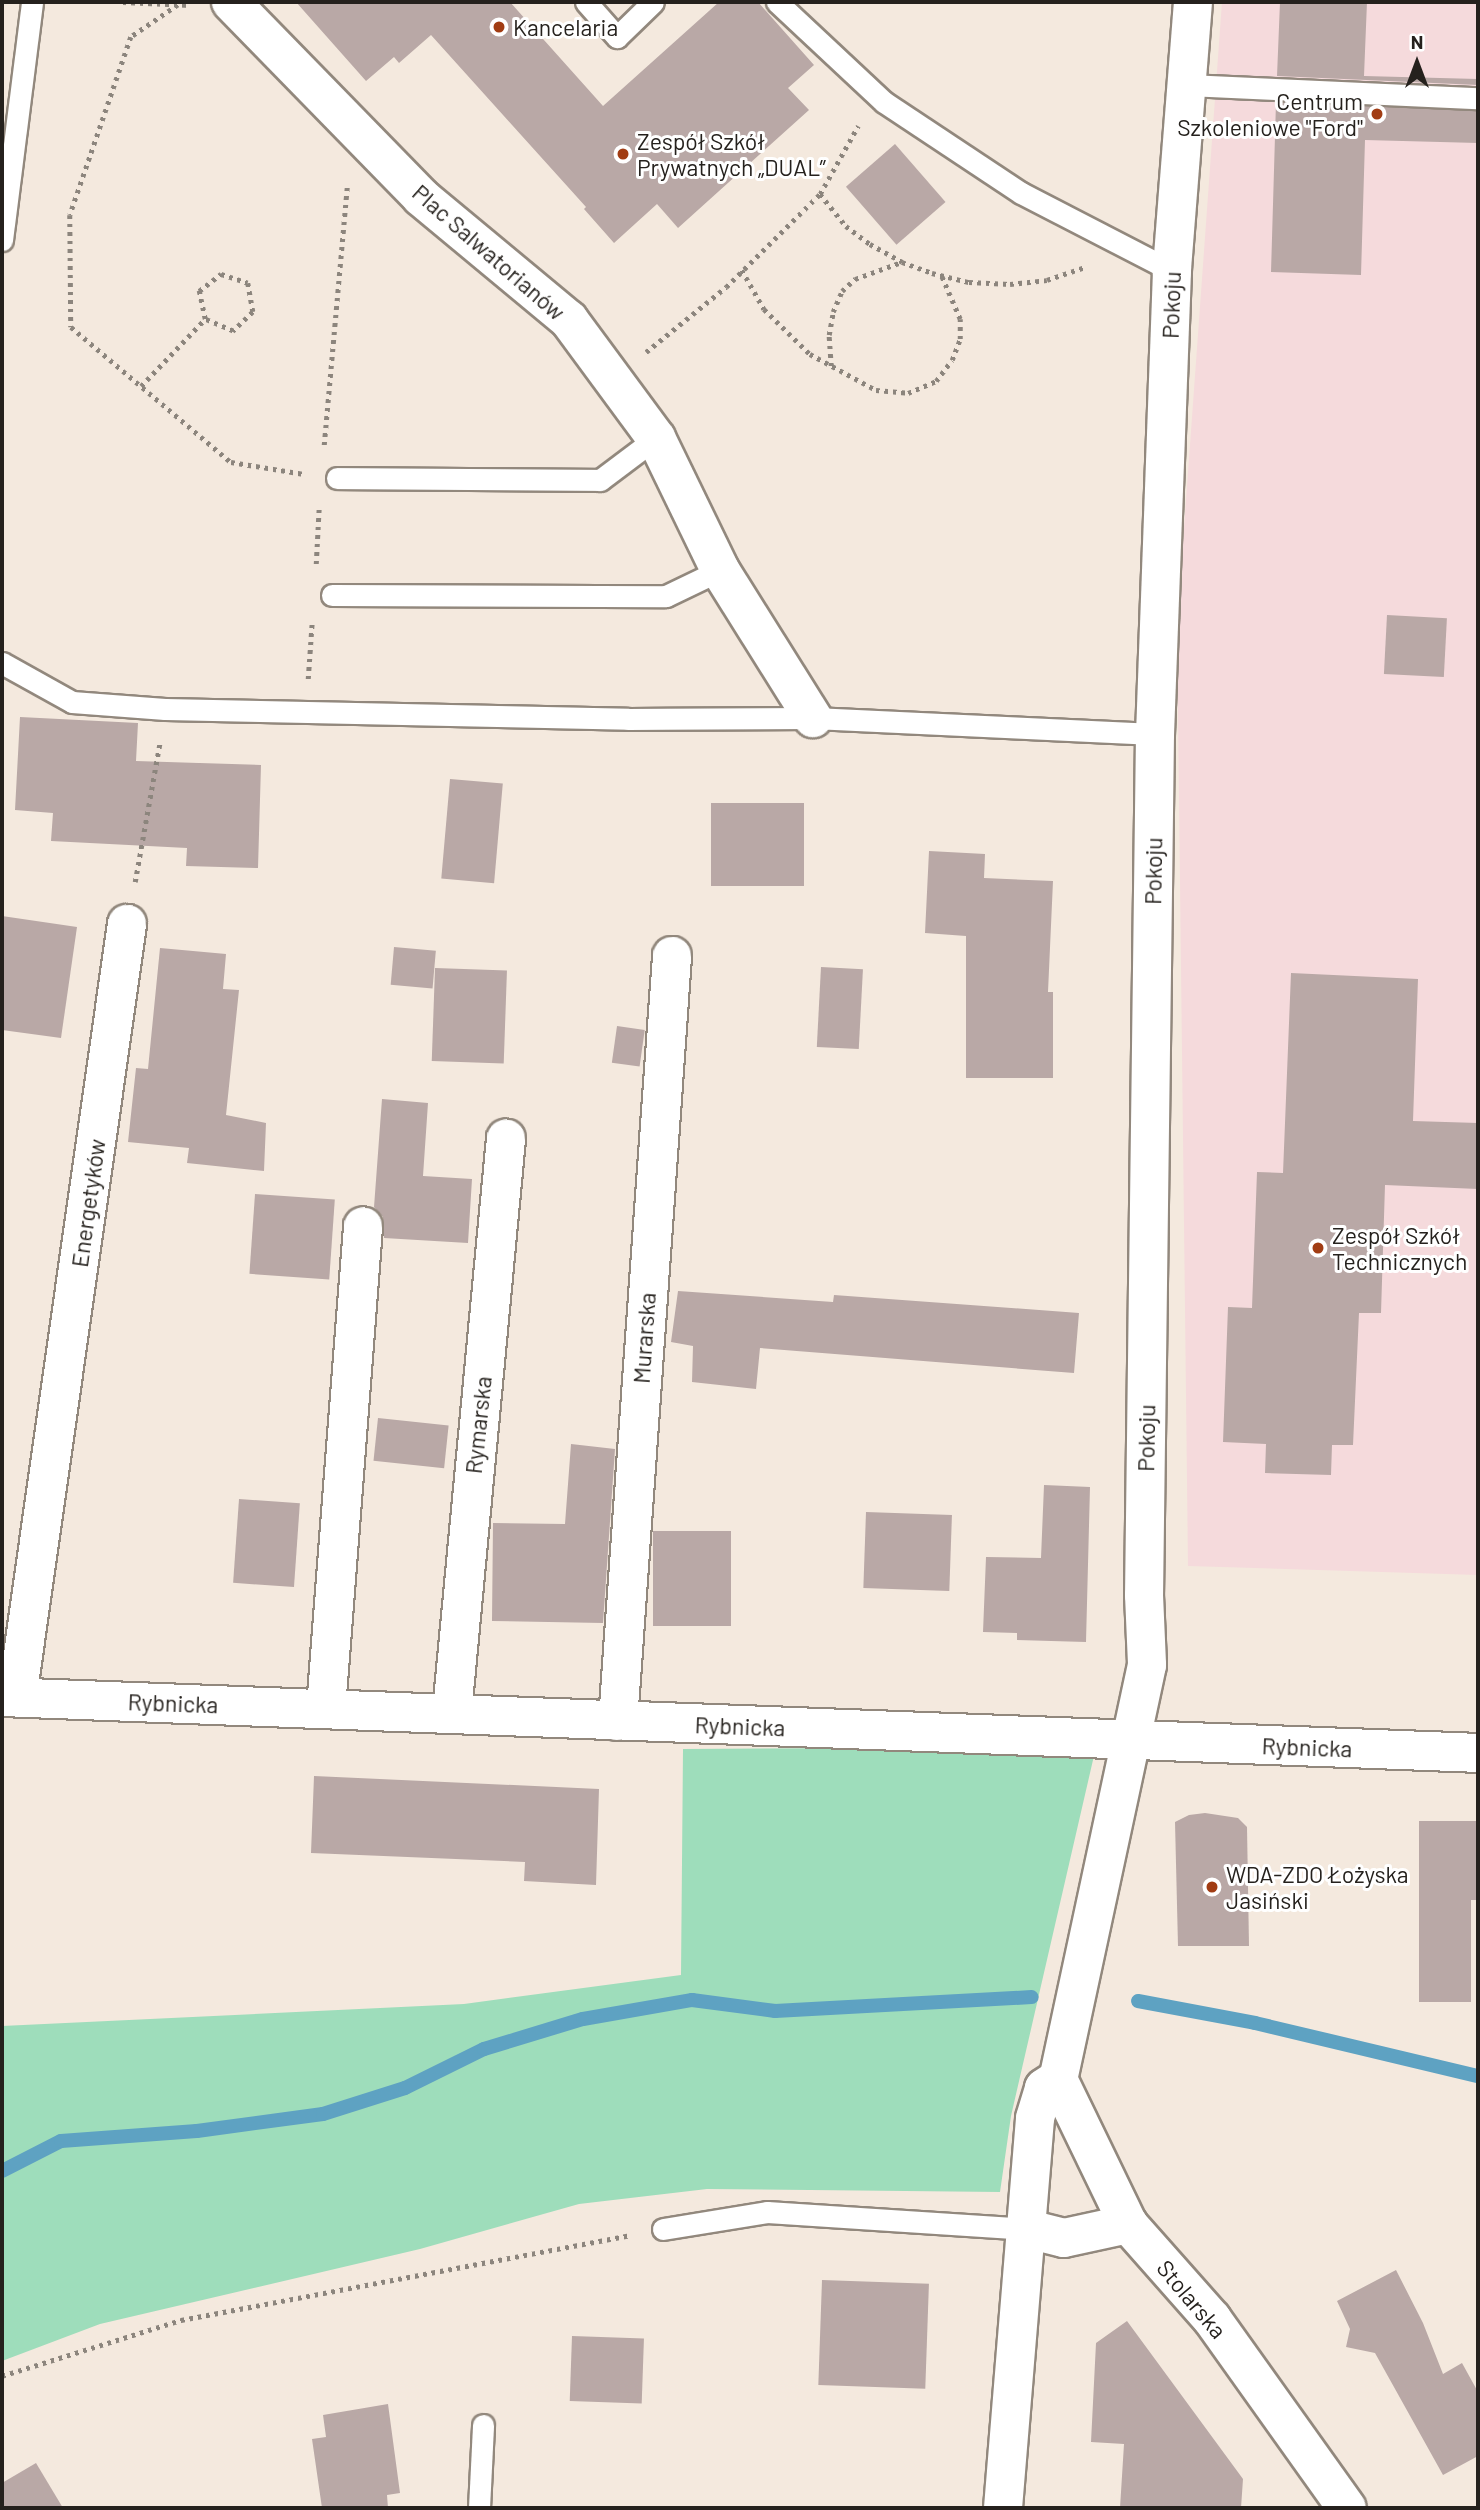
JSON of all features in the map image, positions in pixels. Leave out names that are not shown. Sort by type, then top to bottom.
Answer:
[{"type":"street","name":"Plac Salwatorianów","points":[[230,2],[421,197],[569,320],[656,438],[720,570],[813,718]]},
{"type":"street","name":"Pokoju","points":[[1129,1740],[1146,1665],[1144,1595],[1155,734],[1172,271],[1193,2]]},
{"type":"street","name":"Energetyków","points":[[10,1697],[127,924]]},
{"type":"street","name":"Murarska","points":[[618,1721],[672,956]]},
{"type":"street","name":"Rymarska","points":[[452,1712],[506,1139]]},
{"type":"street","points":[[326,1708],[363,1226]]},
{"type":"street","name":"Rybnicka","points":[[10,1697],[1478,1753]]},
{"type":"street","points":[[1003,2508],[1028,2229],[1035,2118],[1044,2088],[1058,2079],[1129,1740]]},
{"type":"street","name":"Stolarska","points":[[1058,2079],[1128,2224],[1212,2319],[1346,2508]]},
{"type":"street","points":[[1028,2229],[1064,2238],[1128,2224]]},
{"type":"lane","points":[[2,240],[32,2]]},
{"type":"lane","points":[[586,2],[617,37],[653,2]]},
{"type":"lane","points":[[777,2],[884,102],[1021,192],[1172,271]]},
{"type":"lane","points":[[1186,85],[1478,98]]},
{"type":"lane","points":[[337,478],[600,480],[656,438]]},
{"type":"lane","points":[[332,595],[666,596],[720,570]]},
{"type":"lane","points":[[2,663],[72,702],[165,709],[628,719],[813,718],[1155,734]]},
{"type":"lane","points":[[663,2229],[767,2211],[1028,2229]]},
{"type":"lane","points":[[479,2508],[484,2425]]},
{"type":"path","points":[[123,2],[178,5],[230,2]]},
{"type":"path","points":[[178,5],[131,37],[70,215],[71,327],[231,462],[308,475]]},
{"type":"path","points":[[611,377],[674,332],[820,194],[843,157],[873,91]]},
{"type":"path","points":[[324,450],[353,125]]},
{"type":"path","points":[[820,194],[846,226],[902,262],[941,275],[969,282],[1010,284],[1046,280],[1092,264]]},
{"type":"path","points":[[831,367],[830,335],[833,312],[842,291],[855,279],[902,262]]},
{"type":"path","points":[[742,270],[764,309],[785,333],[831,367],[876,390],[908,393],[936,381],[952,360],[960,339],[960,319],[941,275]]},
{"type":"path","points":[[221,274],[248,283],[253,312],[233,331],[205,319],[199,291],[221,274]]},
{"type":"path","points":[[141,386],[205,319]]},
{"type":"path","points":[[315,573],[319,504]]},
{"type":"path","points":[[306,711],[313,614]]},
{"type":"path","points":[[127,924],[165,709]]},
{"type":"path","points":[[2,2376],[181,2320],[663,2229]]},
{"type":"shaded area","points":[[1222,2],[1478,2],[1478,1575],[1188,1566],[1177,625]]},
{"type":"green space","points":[[1096,1747],[1011,2116],[1000,2192],[707,2189],[579,2204],[420,2249],[100,2324],[2,2361],[2,2026],[464,2004],[681,1975],[683,1749]]},
{"type":"building","name":"Zespół Szkół Prywatnych „DUAL”","points":[[296,2],[510,2],[603,106],[719,2],[758,2],[814,65],[788,88],[809,110],[678,228],[657,204],[614,243],[584,209],[586,207],[431,35],[399,63],[394,57],[366,81]]},
{"type":"building","points":[[1280,2],[1367,2],[1364,76],[1478,79],[1478,85],[1277,76]]},
{"type":"building","name":"Centrum Szkoleniowe \"Ford\"","points":[[1276,102],[1478,111],[1478,143],[1365,140],[1361,275],[1271,272]]},
{"type":"building","points":[[895,144],[946,202],[896,245],[846,187]]},
{"type":"building","points":[[1387,615],[1447,618],[1444,677],[1384,674]]},
{"type":"building","points":[[20,717],[138,723],[136,761],[261,765],[258,868],[186,866],[187,848],[51,841],[53,813],[15,810]]},
{"type":"building","points":[[450,779],[503,784],[494,883],[441,879]]},
{"type":"building","points":[[711,803],[804,803],[804,886],[711,886]]},
{"type":"building","points":[[929,851],[985,854],[984,878],[1053,881],[1048,992],[1053,992],[1053,1078],[966,1078],[966,936],[925,933]]},
{"type":"building","points":[[2,916],[77,927],[61,1038],[2,1030]]},
{"type":"building","points":[[394,947],[436,951],[433,989],[391,985]]},
{"type":"building","points":[[160,948],[226,954],[223,989],[239,990],[226,1115],[266,1123],[264,1171],[187,1163],[189,1148],[128,1142],[136,1068],[148,1069]]},
{"type":"building","points":[[821,967],[863,969],[859,1049],[817,1047]]},
{"type":"building","points":[[435,968],[507,971],[504,1063],[432,1061]]},
{"type":"building","name":"Zespół Szkół Technicznych","points":[[1291,973],[1418,979],[1413,1121],[1478,1123],[1478,1189],[1385,1185],[1381,1313],[1359,1313],[1353,1445],[1332,1445],[1331,1475],[1265,1473],[1266,1444],[1223,1442],[1228,1307],[1252,1308],[1257,1172],[1283,1173]]},
{"type":"building","points":[[617,1026],[645,1030],[640,1067],[612,1063]]},
{"type":"building","points":[[382,1099],[428,1103],[423,1176],[472,1179],[468,1243],[384,1238],[383,1217],[374,1207]]},
{"type":"building","points":[[255,1194],[335,1200],[329,1279],[249,1274]]},
{"type":"building","points":[[678,1291],[833,1302],[834,1295],[1079,1313],[1074,1373],[760,1348],[756,1389],[692,1382],[693,1346],[671,1342]]},
{"type":"building","points":[[378,1418],[449,1425],[444,1468],[374,1461]]},
{"type":"building","points":[[571,1444],[615,1449],[603,1623],[492,1621],[493,1523],[565,1524]]},
{"type":"building","points":[[1044,1485],[1090,1487],[1086,1642],[1017,1640],[1017,1633],[983,1632],[986,1557],[1041,1558]]},
{"type":"building","points":[[239,1499],[300,1503],[294,1587],[233,1583]]},
{"type":"building","points":[[866,1512],[952,1515],[949,1591],[863,1588]]},
{"type":"building","points":[[653,1531],[731,1531],[731,1626],[653,1626]]},
{"type":"building","points":[[314,1776],[599,1789],[596,1885],[524,1881],[525,1862],[311,1853]]},
{"type":"building","name":"WDA-ZDO Łożyska Jasiński","points":[[1205,1813],[1238,1818],[1247,1827],[1249,1946],[1178,1946],[1175,1822],[1189,1815]]},
{"type":"building","points":[[1419,1821],[1478,1821],[1478,1900],[1471,1900],[1471,2002],[1419,2002]]},
{"type":"building","points":[[1396,2270],[1423,2323],[1443,2374],[1462,2363],[1478,2392],[1478,2456],[1443,2475],[1375,2353],[1346,2347],[1350,2329],[1337,2301]]},
{"type":"building","points":[[822,2280],[929,2284],[925,2389],[818,2385]]},
{"type":"building","points":[[1127,2321],[1243,2479],[1241,2508],[1120,2508],[1124,2444],[1091,2442],[1096,2343]]},
{"type":"building","points":[[572,2336],[644,2339],[642,2403],[570,2401]]},
{"type":"building","points":[[388,2404],[400,2493],[387,2495],[388,2508],[322,2508],[312,2439],[326,2437],[323,2415]]},
{"type":"building","points":[[36,2463],[63,2508],[2,2508],[2,2483]]},
{"type":"waterway","points":[[2,2171],[61,2141],[197,2131],[323,2114],[405,2088],[484,2049],[583,2019],[692,2000],[775,2011],[1032,1997]]},
{"type":"waterway","points":[[1138,2001],[1255,2023],[1478,2076]]},
{"type":"place","name":"Kancelaria","points":[[499,27]]},
{"type":"place","name":"Centrum Szkoleniowe \"Ford\"","points":[[1377,114]]},
{"type":"place","name":"Zespół Szkół Prywatnych „DUAL”","points":[[623,154]]},
{"type":"place","name":"Zespół Szkół Technicznych","points":[[1318,1248]]},
{"type":"place","name":"WDA-ZDO Łożyska Jasiński","points":[[1212,1887]]}]
